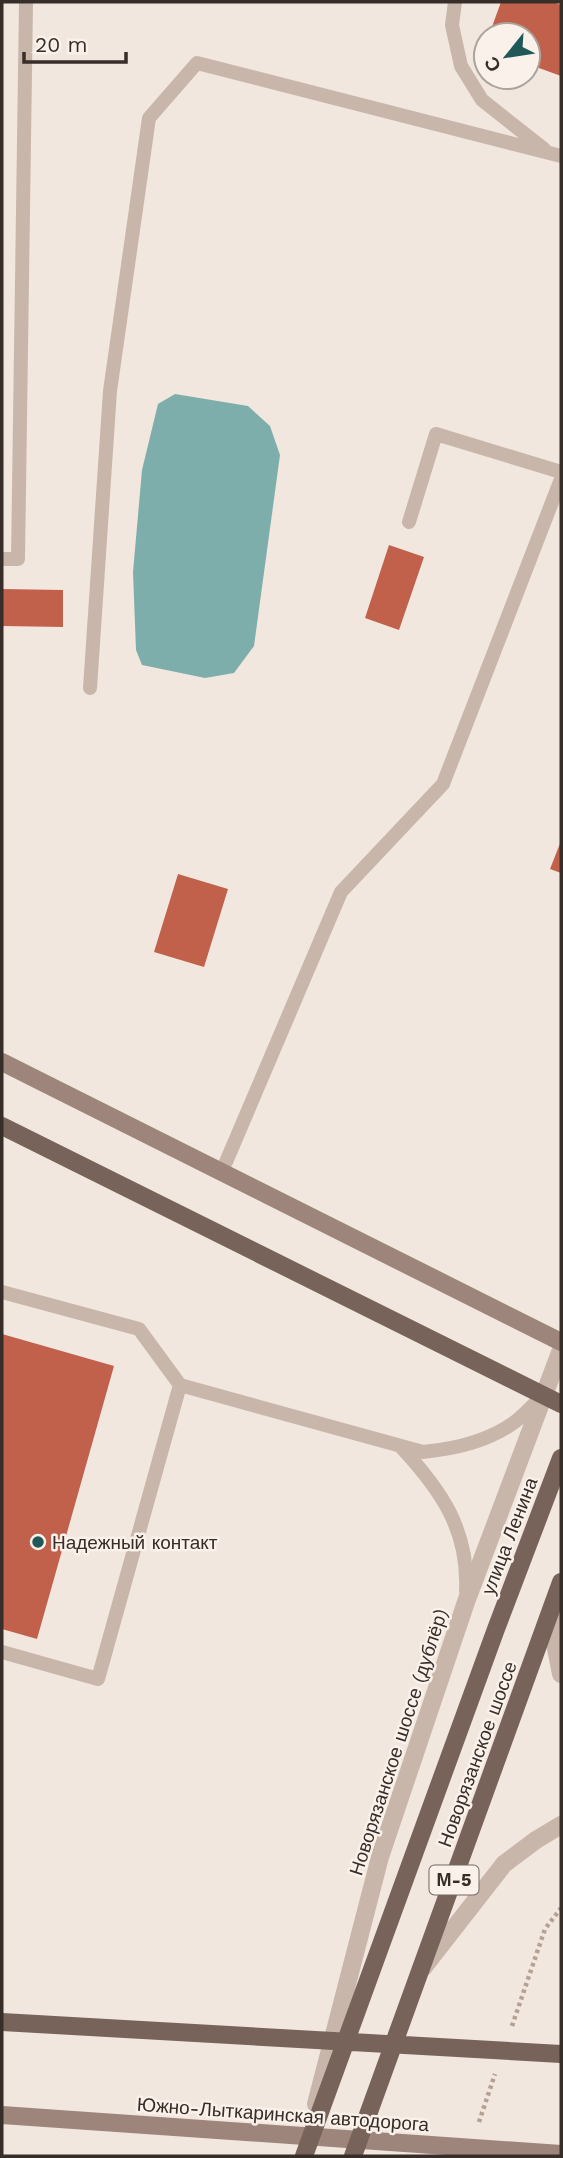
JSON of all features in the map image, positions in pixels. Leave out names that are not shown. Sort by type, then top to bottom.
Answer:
[{"type":"main road","points":[[2,1062],[561,1342]]},
{"type":"main road","points":[[2,1126],[561,1404]]},
{"type":"main road","name":"улица Ленина","points":[[496,1629],[561,1458]]},
{"type":"main road","name":"М-5","points":[[554,1603],[561,1582]]},
{"type":"main road","name":"Новорязанское шоссе","points":[[354,2156],[554,1603]]},
{"type":"main road","name":"Новорязанское шоссе","points":[[303,2156],[496,1629]]},
{"type":"main road","points":[[2,2022],[561,2054]]},
{"type":"main road","name":"Южно-Лыткаринская автодорога","points":[[2,2115],[561,2154]]},
{"type":"street","name":"Новорязанское шоссе (дублёр)","points":[[303,2156],[380,1857],[466,1602],[561,1350]]},
{"type":"street","points":[[554,1603],[555,1643],[561,1674]]},
{"type":"street","points":[[421,1971],[504,1864],[561,1825]]},
{"type":"lane","points":[[2,559],[18,559],[26,2]]},
{"type":"lane","points":[[455,2],[452,24],[461,66],[482,100],[554,154]]},
{"type":"lane","points":[[90,688],[110,391],[149,118],[197,63],[554,154]]},
{"type":"lane","points":[[409,522],[436,434],[561,472]]},
{"type":"lane","points":[[226,1162],[341,892],[443,785],[561,479]]},
{"type":"lane","points":[[2,1292],[139,1329],[180,1385],[423,1452],[456,1448],[487,1437],[515,1422],[545,1393]]},
{"type":"lane","points":[[2,1652],[98,1679],[180,1385]]},
{"type":"lane","points":[[401,1447],[423,1471],[451,1512],[463,1543],[467,1570],[466,1602]]},
{"type":"water","points":[[175,394],[248,406],[270,426],[280,455],[254,646],[234,673],[205,678],[142,665],[136,650],[133,572],[142,470],[158,404]]},
{"type":"building","points":[[501,2],[553,2],[561,5],[561,76],[542,69],[542,21],[494,21]]},
{"type":"building","points":[[389,545],[424,557],[399,630],[365,618]]},
{"type":"building","points":[[2,589],[63,590],[63,627],[2,626]]},
{"type":"building","points":[[561,841],[561,873],[550,869]]},
{"type":"building","points":[[178,874],[228,889],[204,967],[154,952]]},
{"type":"building","points":[[2,1334],[114,1366],[37,1639],[2,1629]]},
{"type":"place","name":"Надежный контакт","points":[[38,1542]]}]
